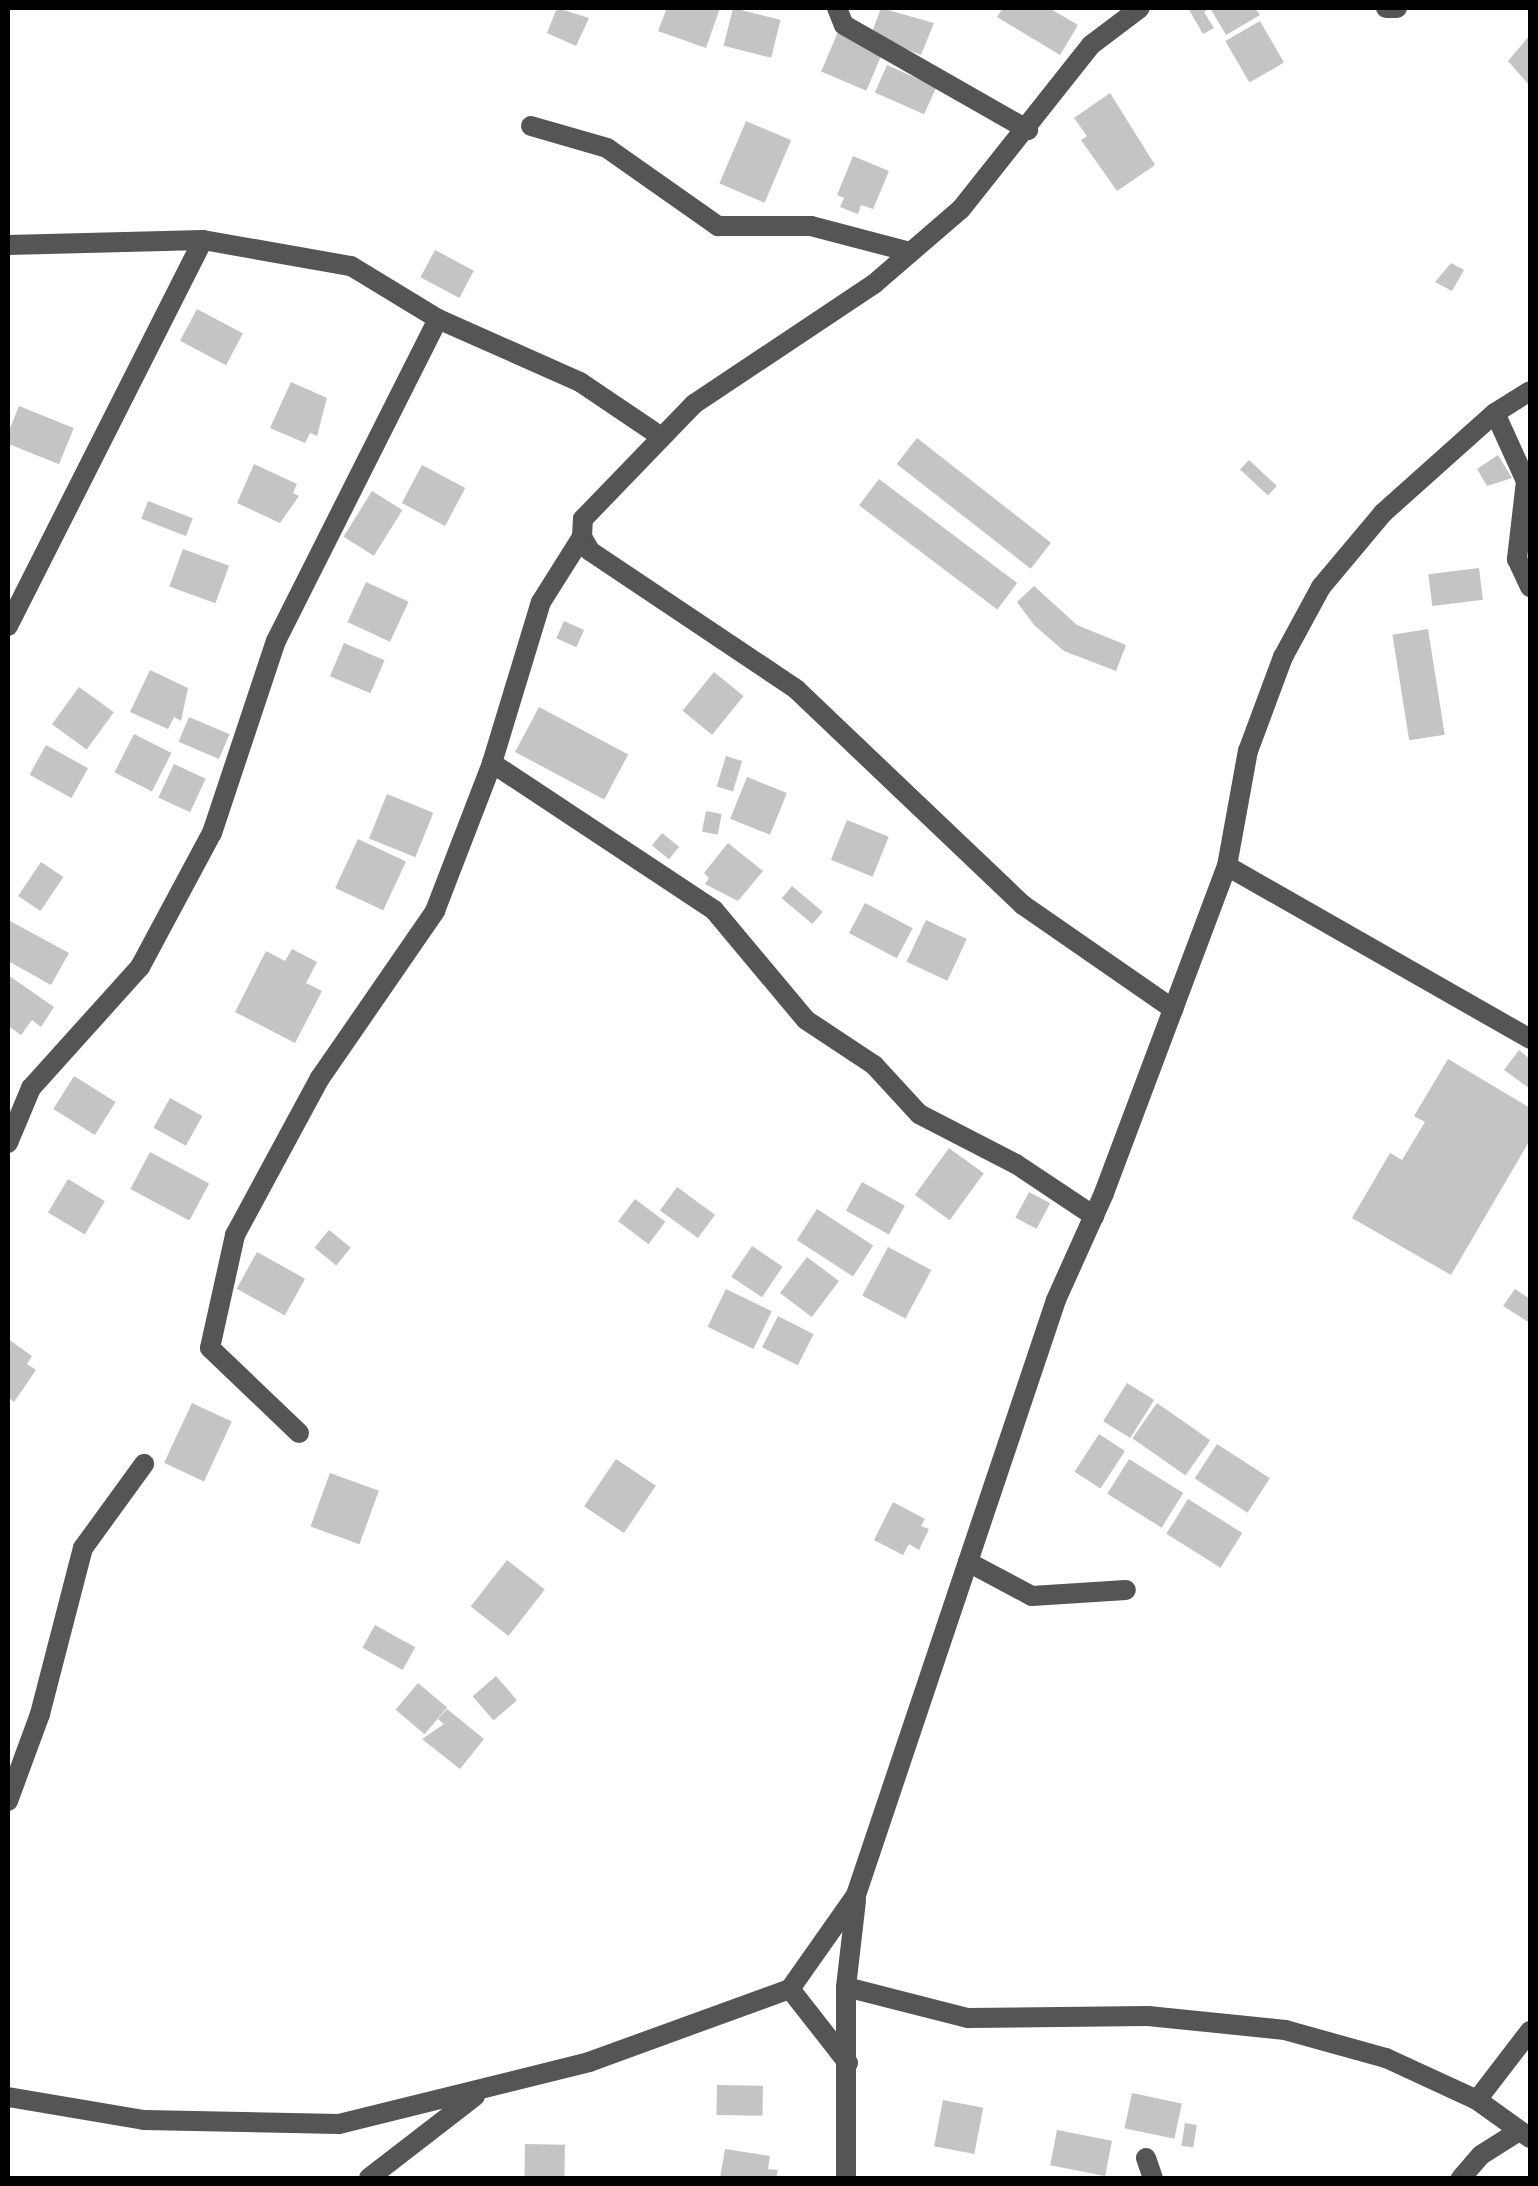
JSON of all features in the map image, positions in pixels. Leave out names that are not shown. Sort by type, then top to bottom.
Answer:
[{"type":"street","points":[[836,8],[844,24],[1028,130]]},
{"type":"street","points":[[299,1433],[210,1348],[235,1235],[320,1078],[434,911],[492,764],[541,602],[582,537],[583,519],[694,404],[874,284],[962,210],[1091,45],[1140,8]]},
{"type":"street","points":[[1386,8],[1396,8]]},
{"type":"street","points":[[531,126],[607,148],[718,226],[811,226],[910,252]]},
{"type":"street","points":[[8,245],[203,240],[351,266],[438,319],[580,382],[660,436]]},
{"type":"street","points":[[8,626],[203,240]]},
{"type":"street","points":[[8,1143],[30,1088],[140,967],[212,833],[276,642],[438,319]]},
{"type":"street","points":[[846,2178],[846,1987],[856,1896],[1056,1300],[1094,1216],[1228,866],[1248,751],[1283,657],[1321,587],[1382,513],[1495,413],[1530,391]]},
{"type":"street","points":[[1495,413],[1526,481],[1517,560],[1530,587]]},
{"type":"street","points":[[582,537],[590,551],[796,689],[1023,905],[1173,1009]]},
{"type":"street","points":[[492,764],[714,910],[806,1020],[874,1064],[919,1114],[1016,1164],[1094,1216]]},
{"type":"street","points":[[1228,866],[1530,1039]]},
{"type":"street","points":[[8,1801],[40,1714],[82,1548],[144,1464]]},
{"type":"street","points":[[968,1562],[1032,1596],[1126,1590]]},
{"type":"street","points":[[8,2097],[144,2120],[339,2124],[481,2092],[589,2062],[790,1989],[856,1896]]},
{"type":"street","points":[[846,1987],[968,2018],[1148,2016],[1284,2030],[1386,2058],[1476,2100],[1525,2134]]},
{"type":"street","points":[[790,1989],[848,2063]]},
{"type":"street","points":[[1476,2100],[1530,2031]]},
{"type":"street","points":[[369,2178],[481,2092]]},
{"type":"street","points":[[1462,2178],[1480,2154],[1525,2134]]},
{"type":"building","points":[[557,8],[589,18],[576,46],[547,33]]},
{"type":"building","points":[[667,8],[720,8],[706,48],[658,31]]},
{"type":"building","points":[[733,8],[781,20],[771,58],[724,46]]},
{"type":"building","points":[[881,8],[934,23],[921,55],[871,35]]},
{"type":"building","points":[[1003,8],[1049,8],[1078,25],[1060,55],[997,17]]},
{"type":"building","points":[[1188,8],[1210,8],[1204,12],[1214,28],[1203,34]]},
{"type":"building","points":[[1210,8],[1255,8],[1260,15],[1226,35]]},
{"type":"building","points":[[1260,21],[1284,63],[1249,83],[1225,41]]},
{"type":"building","points":[[838,32],[883,51],[866,91],[821,72]]},
{"type":"building","points":[[1530,35],[1530,86],[1508,61]]},
{"type":"building","points":[[887,65],[936,87],[924,114],[875,92]]},
{"type":"building","points":[[1110,93],[1155,165],[1117,191],[1081,140],[1087,136],[1074,118]]},
{"type":"building","points":[[746,121],[791,140],[765,203],[719,184]]},
{"type":"building","points":[[853,156],[889,171],[873,209],[861,205],[858,214],[840,207],[844,198],[837,195]]},
{"type":"building","points":[[435,250],[474,271],[459,298],[420,277]]},
{"type":"building","points":[[1451,263],[1464,270],[1452,291],[1435,282]]},
{"type":"building","points":[[197,309],[243,333],[226,365],[180,341]]},
{"type":"building","points":[[291,382],[327,398],[317,436],[310,433],[305,443],[270,428]]},
{"type":"building","points":[[19,406],[74,428],[59,464],[8,444]]},
{"type":"building","points":[[917,438],[1051,543],[1031,569],[897,464]]},
{"type":"building","points":[[1498,455],[1512,478],[1487,486],[1477,469]]},
{"type":"building","points":[[1249,460],[1277,486],[1268,495],[1240,470]]},
{"type":"building","points":[[254,464],[297,484],[293,493],[299,496],[280,523],[237,503]]},
{"type":"building","points":[[422,465],[465,488],[445,526],[402,503]]},
{"type":"building","points":[[879,479],[1017,583],[997,609],[859,505]]},
{"type":"building","points":[[372,491],[403,510],[374,556],[343,537]]},
{"type":"building","points":[[148,501],[193,518],[186,536],[141,519]]},
{"type":"building","points":[[183,549],[229,566],[215,603],[169,587]]},
{"type":"building","points":[[1479,568],[1483,600],[1432,606],[1428,574]]},
{"type":"building","points":[[366,582],[409,602],[390,642],[347,622]]},
{"type":"building","points":[[1034,586],[1077,625],[1126,645],[1116,671],[1064,651],[1034,625],[1017,602]]},
{"type":"building","points":[[564,621],[584,630],[576,647],[556,638]]},
{"type":"building","points":[[1428,629],[1445,735],[1409,740],[1392,635]]},
{"type":"building","points":[[344,643],[385,660],[370,693],[330,676]]},
{"type":"building","points":[[150,670],[188,688],[181,721],[174,717],[168,729],[130,712]]},
{"type":"building","points":[[714,672],[744,696],[712,735],[683,711]]},
{"type":"building","points":[[79,687],[114,712],[87,749],[52,724]]},
{"type":"building","points":[[539,707],[628,754],[604,799],[515,752]]},
{"type":"building","points":[[189,717],[230,734],[219,759],[178,742]]},
{"type":"building","points":[[134,734],[171,753],[152,791],[114,772]]},
{"type":"building","points":[[46,745],[88,768],[71,798],[30,775]]},
{"type":"building","points":[[726,756],[742,761],[733,792],[717,787]]},
{"type":"building","points":[[174,764],[206,779],[190,812],[158,798]]},
{"type":"building","points":[[747,777],[787,793],[770,835],[730,819]]},
{"type":"building","points":[[387,794],[433,813],[415,857],[369,839]]},
{"type":"building","points":[[706,811],[722,814],[718,835],[702,832]]},
{"type":"building","points":[[847,820],[889,837],[873,877],[831,860]]},
{"type":"building","points":[[662,833],[679,847],[669,859],[652,845]]},
{"type":"building","points":[[358,839],[406,861],[383,910],[335,888]]},
{"type":"building","points":[[728,843],[763,871],[738,901],[705,884],[709,878],[704,873]]},
{"type":"building","points":[[41,862],[63,877],[40,911],[18,896]]},
{"type":"building","points":[[792,886],[823,912],[812,924],[782,898]]},
{"type":"building","points":[[865,903],[913,928],[897,958],[849,933]]},
{"type":"building","points":[[926,920],[967,939],[947,981],[907,962]]},
{"type":"building","points":[[10,921],[69,953],[51,985],[8,961]]},
{"type":"building","points":[[292,949],[317,962],[306,983],[322,991],[295,1043],[235,1012],[266,951],[285,961]]},
{"type":"building","points":[[8,975],[54,1007],[41,1027],[32,1020],[21,1035],[8,1026]]},
{"type":"building","points":[[1519,1050],[1530,1059],[1530,1089],[1504,1070]]},
{"type":"building","points":[[1448,1059],[1530,1108],[1530,1140],[1451,1275],[1352,1218],[1390,1153],[1402,1160],[1425,1122],[1414,1116]]},
{"type":"building","points":[[74,1076],[116,1102],[95,1135],[53,1109]]},
{"type":"building","points":[[170,1098],[202,1116],[186,1146],[154,1128]]},
{"type":"building","points":[[949,1148],[984,1173],[950,1220],[915,1195]]},
{"type":"building","points":[[150,1152],[209,1183],[189,1221],[130,1189]]},
{"type":"building","points":[[68,1179],[105,1201],[85,1235],[48,1212]]},
{"type":"building","points":[[862,1182],[905,1206],[889,1235],[846,1211]]},
{"type":"building","points":[[677,1187],[715,1215],[698,1238],[660,1210]]},
{"type":"building","points":[[1029,1192],[1050,1203],[1037,1229],[1015,1218]]},
{"type":"building","points":[[635,1199],[665,1222],[648,1244],[618,1221]]},
{"type":"building","points":[[817,1209],[873,1245],[853,1277],[797,1240]]},
{"type":"building","points":[[329,1230],[351,1248],[336,1265],[315,1248]]},
{"type":"building","points":[[752,1246],[783,1267],[762,1297],[731,1277]]},
{"type":"building","points":[[888,1247],[931,1270],[905,1319],[862,1296]]},
{"type":"building","points":[[257,1252],[305,1279],[285,1315],[237,1289]]},
{"type":"building","points":[[807,1257],[839,1281],[812,1317],[780,1293]]},
{"type":"building","points":[[726,1289],[772,1311],[753,1349],[708,1327]]},
{"type":"building","points":[[1515,1289],[1530,1299],[1530,1323],[1503,1306]]},
{"type":"building","points":[[778,1316],[814,1334],[798,1365],[762,1347]]},
{"type":"building","points":[[8,1339],[32,1356],[27,1364],[36,1370],[14,1402],[8,1397]]},
{"type":"building","points":[[1127,1383],[1154,1400],[1130,1438],[1103,1421]]},
{"type":"building","points":[[192,1403],[232,1422],[204,1481],[164,1463]]},
{"type":"building","points":[[1157,1403],[1210,1440],[1186,1476],[1132,1438]]},
{"type":"building","points":[[1099,1434],[1125,1451],[1100,1489],[1074,1472]]},
{"type":"building","points":[[1217,1444],[1270,1478],[1248,1513],[1195,1478]]},
{"type":"building","points":[[616,1459],[656,1486],[624,1533],[584,1506]]},
{"type":"building","points":[[1129,1459],[1183,1493],[1162,1528],[1107,1494]]},
{"type":"building","points":[[330,1473],[379,1491],[359,1544],[311,1527]]},
{"type":"building","points":[[1188,1499],[1242,1533],[1221,1568],[1166,1534]]},
{"type":"building","points":[[893,1502],[925,1519],[921,1526],[929,1529],[919,1550],[909,1544],[903,1555],[874,1540]]},
{"type":"building","points":[[507,1560],[545,1590],[509,1636],[471,1606]]},
{"type":"building","points":[[375,1625],[415,1647],[403,1670],[362,1648]]},
{"type":"building","points":[[496,1676],[517,1700],[494,1720],[473,1696]]},
{"type":"building","points":[[418,1683],[447,1707],[425,1734],[396,1710]]},
{"type":"building","points":[[447,1709],[484,1739],[460,1769],[422,1739],[444,1724],[438,1719]]},
{"type":"building","points":[[717,2085],[763,2086],[762,2116],[716,2115]]},
{"type":"building","points":[[1132,2093],[1182,2104],[1174,2139],[1125,2128]]},
{"type":"building","points":[[943,2100],[983,2108],[974,2154],[934,2146]]},
{"type":"building","points":[[1185,2123],[1197,2125],[1193,2148],[1181,2146]]},
{"type":"building","points":[[1057,2130],[1112,2141],[1105,2176],[1050,2165]]},
{"type":"building","points":[[525,2144],[565,2145],[564,2178],[524,2178]]},
{"type":"building","points":[[725,2149],[770,2156],[768,2169],[778,2170],[776,2178],[720,2178]]}]
